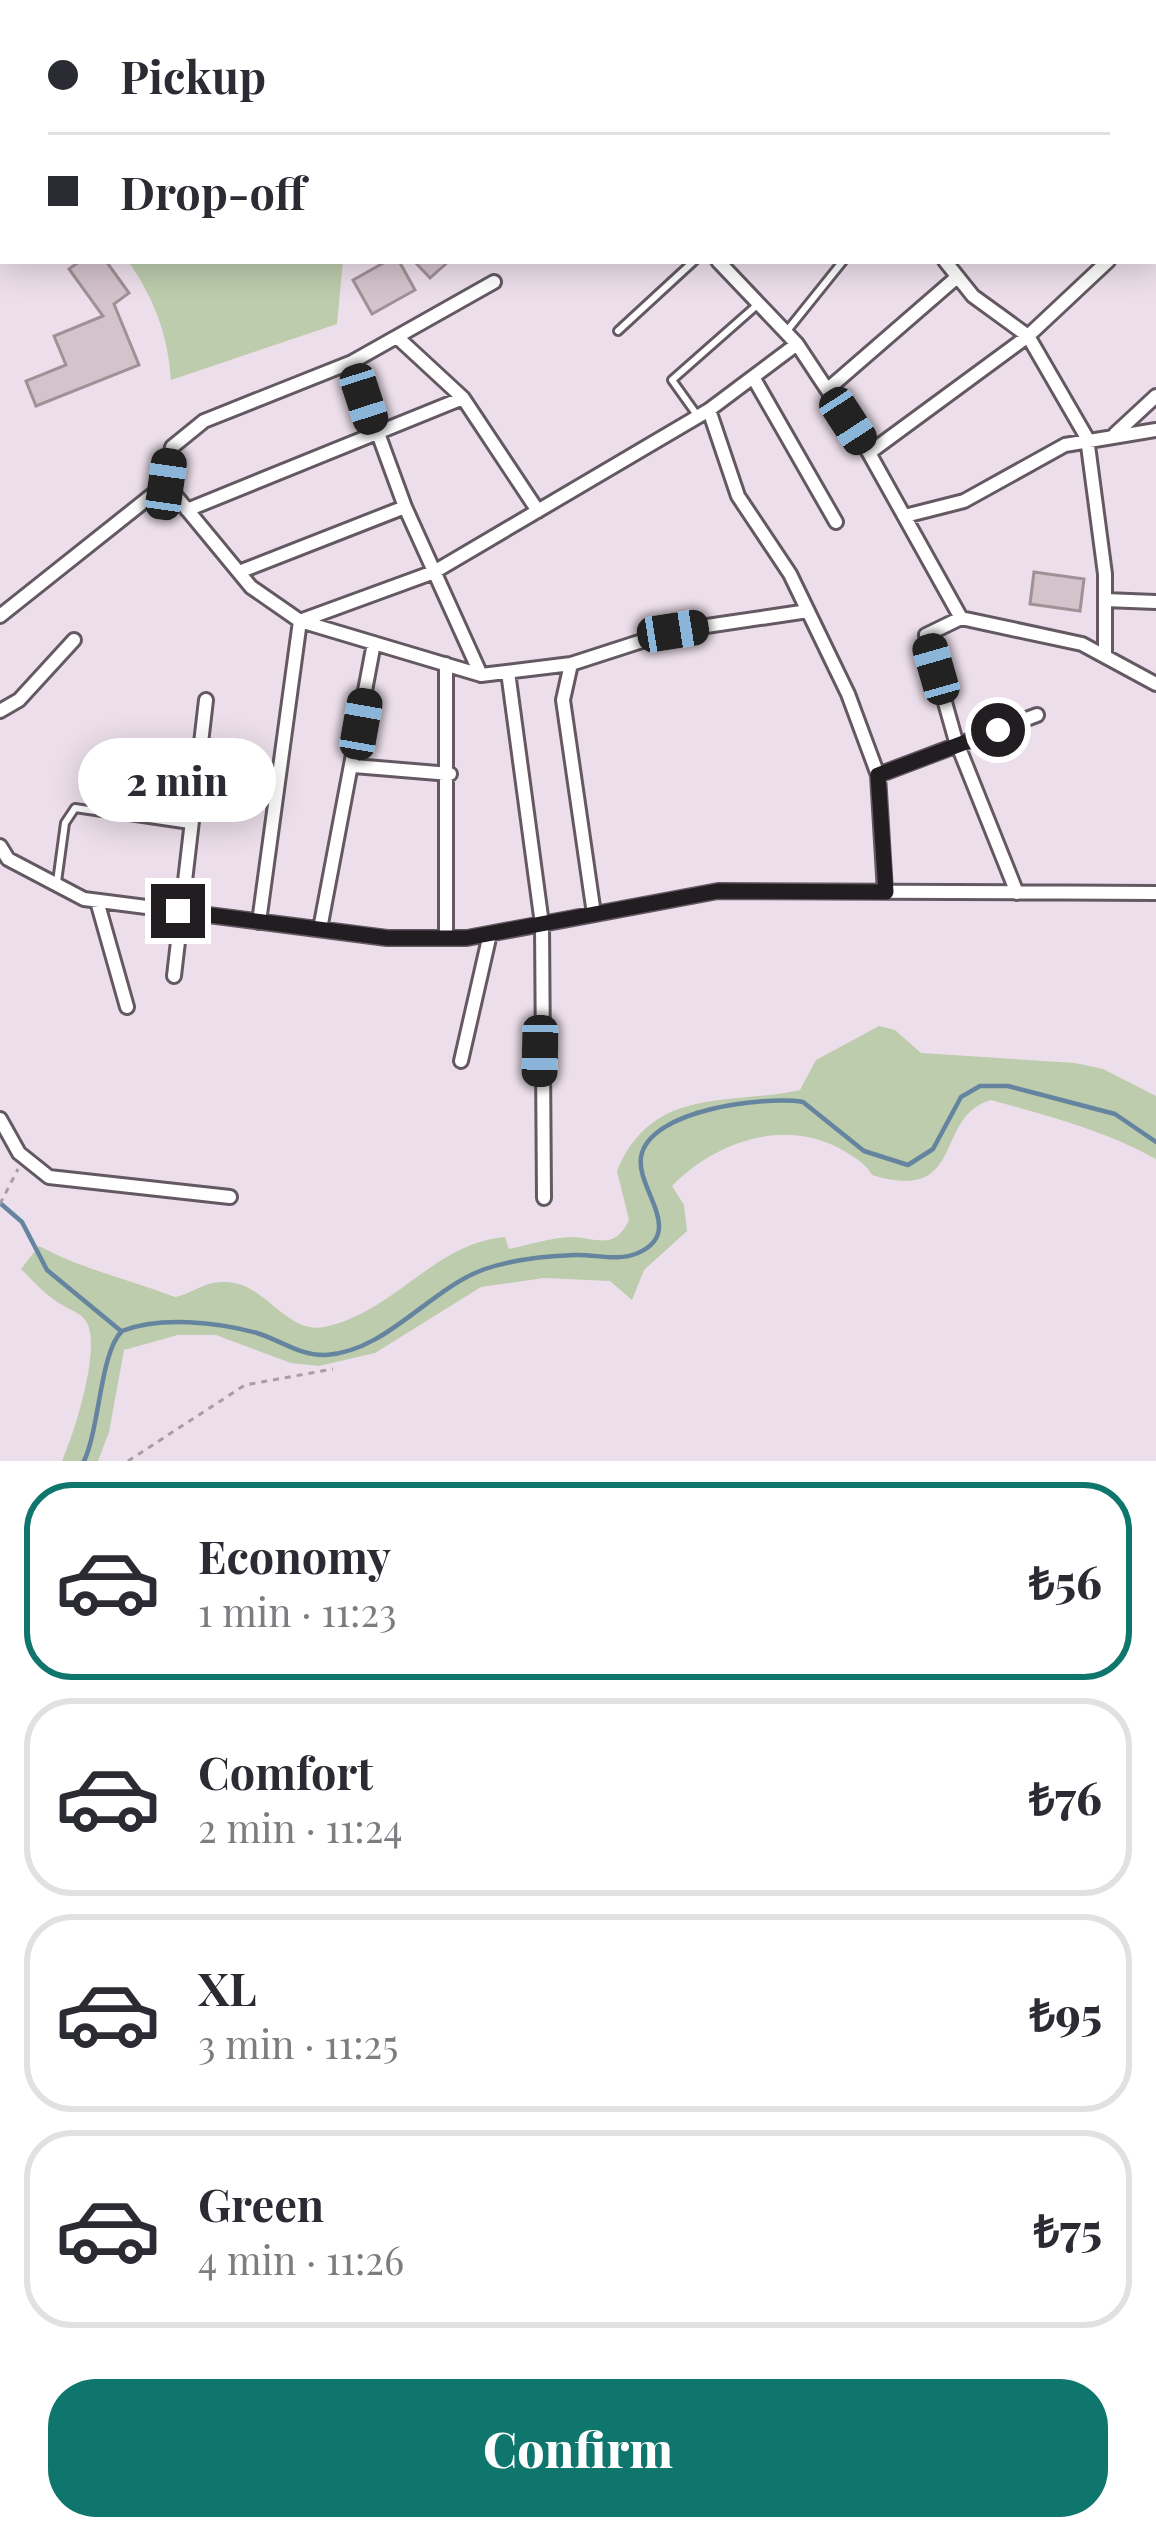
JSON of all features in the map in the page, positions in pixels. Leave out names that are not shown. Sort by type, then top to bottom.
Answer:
[{"type":"street","points":[[721,264],[797,344],[828,389],[961,618]]},
{"type":"street","points":[[947,264],[956,278],[1028,336],[1087,438],[1105,600],[1105,656]]},
{"type":"street","points":[[868,453],[1028,336],[1105,264]]},
{"type":"street","points":[[828,389],[956,278]]},
{"type":"street","points":[[0,616],[166,484],[172,447],[204,421],[352,362],[494,282]]},
{"type":"street","points":[[397,337],[463,398],[538,511]]},
{"type":"street","points":[[301,621],[434,572],[704,414],[797,344]]},
{"type":"street","points":[[352,362],[405,507],[481,675]]},
{"type":"street","points":[[753,377],[836,522]]},
{"type":"street","points":[[1115,434],[1156,395]]},
{"type":"street","points":[[187,510],[463,398]]},
{"type":"street","points":[[704,414],[738,496],[808,611],[848,694],[878,775],[886,892]]},
{"type":"street","points":[[905,516],[964,501],[1087,438],[1156,430]]},
{"type":"street","points":[[166,484],[239,572],[301,621],[481,675],[571,664],[673,631],[808,611]]},
{"type":"street","points":[[239,572],[405,507]]},
{"type":"street","points":[[1105,600],[1156,602]]},
{"type":"street","points":[[1018,893],[958,745],[926,635],[961,618],[1082,644],[1156,684]]},
{"type":"street","points":[[259,922],[301,621]]},
{"type":"street","points":[[0,711],[19,700],[74,640]]},
{"type":"street","points":[[320,929],[374,643]]},
{"type":"street","points":[[446,664],[450,774],[446,938]]},
{"type":"street","points":[[571,664],[563,700],[594,914]]},
{"type":"street","points":[[508,672],[542,924],[544,1198]]},
{"type":"street","points":[[174,976],[206,700]]},
{"type":"street","points":[[878,775],[1037,715]]},
{"type":"street","points":[[354,766],[450,774]]},
{"type":"street","points":[[0,846],[8,860],[97,901],[320,929],[446,938],[718,891],[1156,892]]},
{"type":"street","points":[[97,901],[128,1007]]},
{"type":"street","points":[[461,1060],[490,934]]},
{"type":"street","points":[[0,1119],[27,1161],[49,1177],[230,1197]]},
{"type":"lane","points":[[618,331],[691,264]]},
{"type":"lane","points":[[786,332],[841,264]]},
{"type":"lane","points":[[704,414],[672,380],[759,304]]},
{"type":"lane","points":[[57,885],[65,823],[76,808],[190,825]]},
{"type":"path","points":[[0,1204],[27,1161]]},
{"type":"path","points":[[128,1461],[245,1385],[333,1369]]},
{"type":"green space","points":[[130,264],[343,264],[337,324],[171,380],[167,348],[145,289]]},
{"type":"green space","points":[[879,1026],[895,1030],[921,1053],[1103,1069],[1156,1096],[1156,1159],[1096,1132],[991,1100],[973,1109],[936,1168],[923,1178],[902,1181],[872,1175],[857,1159],[822,1141],[777,1135],[754,1139],[710,1156],[672,1186],[684,1205],[687,1231],[644,1270],[632,1300],[610,1281],[544,1278],[481,1287],[375,1353],[319,1366],[291,1363],[216,1335],[178,1335],[124,1350],[109,1432],[98,1461],[62,1461],[84,1392],[90,1336],[83,1317],[52,1298],[21,1269],[39,1246],[175,1297],[211,1283],[240,1285],[298,1323],[324,1327],[372,1308],[435,1264],[480,1242],[505,1237],[509,1249],[562,1238],[617,1236],[629,1220],[617,1171],[632,1143],[651,1124],[695,1104],[800,1090],[816,1060]]},
{"type":"building","points":[[76,264],[108,264],[129,293],[114,304],[139,365],[36,406],[26,381],[66,365],[54,336],[103,316],[69,269]]},
{"type":"building","points":[[382,264],[401,264],[415,290],[372,314],[353,280]]},
{"type":"building","points":[[417,264],[446,264],[430,278]]},
{"type":"building","points":[[1034,572],[1084,579],[1080,611],[1030,604]]},
{"type":"waterway","points":[[84,1461],[109,1355],[122,1331],[154,1323],[207,1324],[257,1333],[326,1355],[369,1343],[445,1290],[485,1269],[541,1257],[638,1253],[658,1234],[656,1209],[641,1169],[649,1141],[664,1127],[711,1109],[763,1101],[803,1102],[864,1151],[908,1165],[933,1149],[961,1097],[980,1086],[1008,1086],[1115,1114],[1156,1142]]},
{"type":"waterway","points":[[0,1203],[22,1222],[47,1270],[121,1331]]},
{"type":"route","points":[[178,911],[388,938],[466,938],[718,891],[886,892],[878,775],[998,730]]}]
